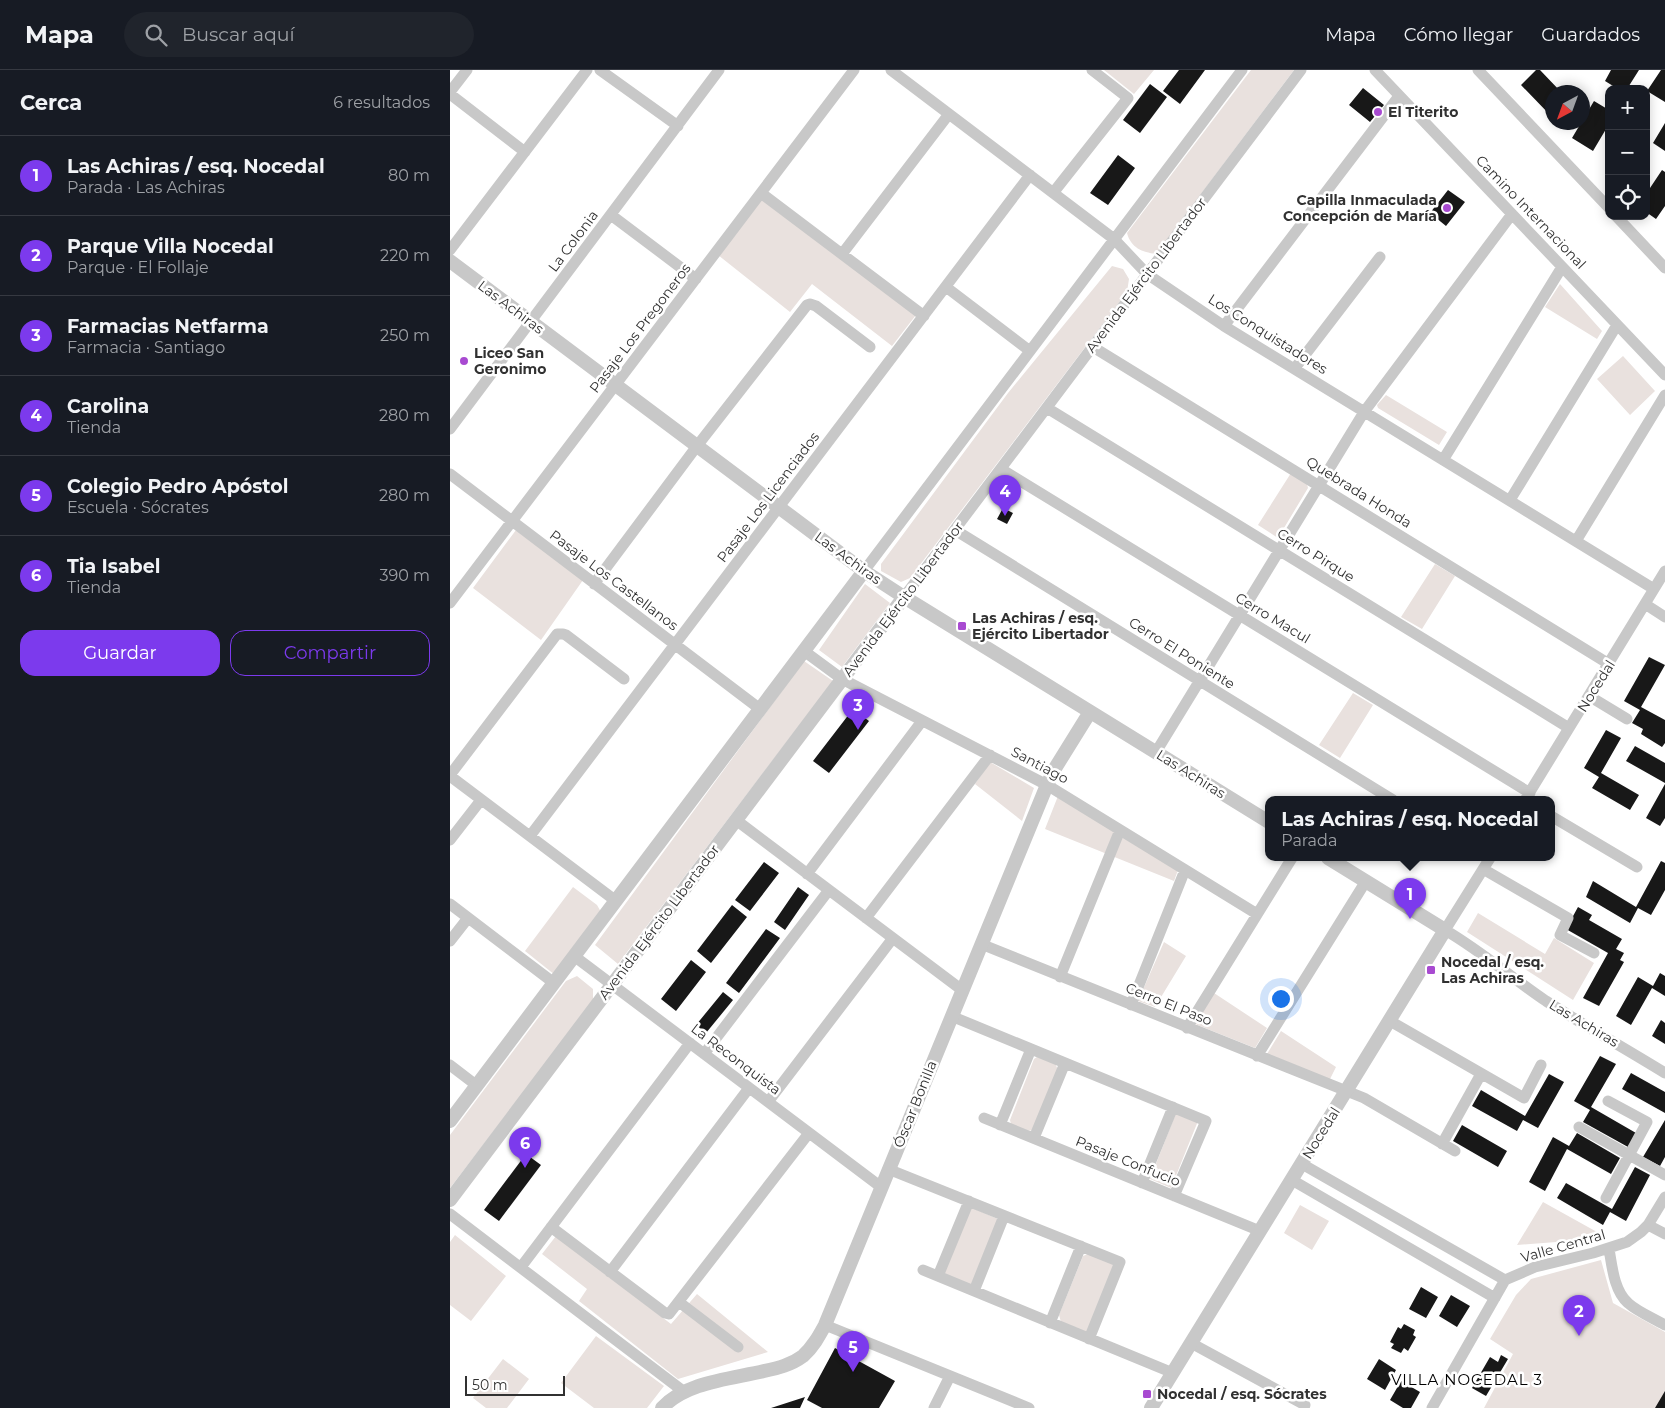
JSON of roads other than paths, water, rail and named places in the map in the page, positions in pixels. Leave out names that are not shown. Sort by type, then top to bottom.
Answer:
[{"type":"street","points":[[467,70],[450,93],[525,152]]},
{"type":"street","points":[[450,250],[587,70]]},
{"type":"street","points":[[600,70],[678,126]]},
{"type":"street","name":"La Colonia","points":[[450,429],[719,70]]},
{"type":"street","name":"Pasaje Los Pregoneros","points":[[450,603],[854,70]]},
{"type":"street","name":"Los Conquistadores","points":[[891,70],[1114,239],[1147,274],[1224,326],[1654,589]]},
{"type":"street","points":[[1053,193],[1128,98],[1092,70]]},
{"type":"street","points":[[450,1121],[1242,70]]},
{"type":"street","name":"Avenida Ejército Libertador","points":[[450,1200],[1301,70]]},
{"type":"street","name":"Camino Internacional","points":[[1375,70],[1665,376]]},
{"type":"street","points":[[1478,70],[1605,204]]},
{"type":"street","points":[[1224,326],[1399,96]]},
{"type":"street","points":[[842,254],[949,114]]},
{"type":"street","name":"Pasaje Los Licenciados","points":[[530,836],[1030,175]]},
{"type":"street","points":[[761,193],[924,316]]},
{"type":"street","points":[[1156,752],[1364,412],[1512,214]]},
{"type":"street","points":[[611,215],[696,279]]},
{"type":"street","points":[[1620,220],[1665,268]]},
{"type":"street","points":[[1295,368],[1380,258]]},
{"type":"street","name":"Las Achiras","points":[[450,261],[864,571],[1265,820]]},
{"type":"street","points":[[1443,460],[1562,267]]},
{"type":"street","points":[[946,287],[1030,351]]},
{"type":"street","points":[[594,584],[697,446],[807,305],[816,306],[870,347]]},
{"type":"street","points":[[1510,500],[1617,325]]},
{"type":"street","name":"Quebrada Honda","points":[[1093,347],[1609,664]]},
{"type":"street","points":[[1576,541],[1665,395]]},
{"type":"street","name":"Cerro Pirque","points":[[1047,408],[1570,728]]},
{"type":"street","name":"Cerro Macul","points":[[1001,469],[1239,615],[1526,796]]},
{"type":"street","name":"Pasaje Los Castellanos","points":[[450,474],[760,709]]},
{"type":"street","name":"Cerro El Poniente","points":[[954,530],[1386,796]]},
{"type":"street","name":"Nocedal","points":[[1529,796],[1665,571]]},
{"type":"street","points":[[1645,604],[1665,617]]},
{"type":"street","points":[[616,901],[450,776],[557,634],[566,635],[624,679]]},
{"type":"street","name":"Santiago","points":[[804,651],[842,679],[1047,785],[1257,914]]},
{"type":"street","points":[[1589,696],[1627,719]]},
{"type":"street","name":"Óscar Bonilla","points":[[662,1408],[674,1396],[684,1391],[788,1365],[807,1351],[817,1340],[825,1325],[980,944],[1047,785],[1054,770],[1090,712]]},
{"type":"street","points":[[807,874],[922,721]]},
{"type":"street","points":[[866,918],[990,755]]},
{"type":"street","points":[[450,840],[481,800]]},
{"type":"street","points":[[1555,818],[1637,867]]},
{"type":"street","points":[[736,820],[962,990]]},
{"type":"street","points":[[1060,977],[1120,830]]},
{"type":"street","points":[[1187,1028],[1290,861]]},
{"type":"street","name":"Las Achiras","points":[[1333,861],[1446,930],[1487,957],[1522,985],[1551,1004],[1665,1073]]},
{"type":"street","points":[[1487,861],[1568,918],[1560,934],[1594,953]]},
{"type":"street","name":"Nocedal","points":[[1151,1408],[1487,861]]},
{"type":"street","points":[[1131,1005],[1186,870]]},
{"type":"street","points":[[1257,1056],[1366,881]]},
{"type":"street","points":[[704,1054],[829,890]]},
{"type":"street","points":[[450,904],[554,983]]},
{"type":"street","points":[[450,942],[468,918]]},
{"type":"street","points":[[768,1102],[893,938]]},
{"type":"street","name":"Cerro El Paso","points":[[980,944],[1370,1101],[1455,1151]]},
{"type":"street","name":"La Reconquista","points":[[574,956],[881,1187]]},
{"type":"street","points":[[951,1016],[1206,1121],[1174,1196]]},
{"type":"street","points":[[1390,1021],[1524,1098],[1542,1065]]},
{"type":"street","points":[[521,1267],[690,1043]]},
{"type":"street","points":[[1000,1125],[1032,1049]]},
{"type":"street","points":[[1034,1138],[1065,1063]]},
{"type":"street","points":[[450,1065],[476,1086]]},
{"type":"street","points":[[1442,1144],[1481,1074]]},
{"type":"street","points":[[610,1272],[749,1088]]},
{"type":"street","points":[[1606,1198],[1647,1122],[1608,1101]]},
{"type":"street","points":[[1142,1183],[1172,1107]]},
{"type":"street","name":"Pasaje Confucio","points":[[984,1118],[1260,1231]]},
{"type":"street","points":[[1580,1127],[1665,1175]]},
{"type":"street","points":[[551,1227],[665,1313],[669,1314],[809,1133]]},
{"type":"street","points":[[1302,1164],[1505,1280],[1432,1408]]},
{"type":"street","points":[[888,1169],[1120,1262],[1089,1339]]},
{"type":"street","points":[[1292,1180],[1495,1298]]},
{"type":"street","name":"Valle Central","points":[[1505,1280],[1535,1267],[1609,1249],[1634,1239],[1648,1225],[1665,1197]]},
{"type":"street","points":[[938,1276],[968,1201]]},
{"type":"street","points":[[450,1214],[684,1391]]},
{"type":"street","points":[[974,1291],[1004,1216]]},
{"type":"street","points":[[1648,1225],[1665,1234]]},
{"type":"street","points":[[1050,1322],[1081,1246]]},
{"type":"street","points":[[1609,1249],[1616,1280],[1622,1296],[1628,1304],[1665,1325]]},
{"type":"street","points":[[923,1270],[1173,1373]]},
{"type":"street","points":[[679,1302],[738,1347]]},
{"type":"street","points":[[825,1325],[1028,1408]]},
{"type":"street","points":[[1191,1343],[1305,1405]]},
{"type":"street","points":[[934,1408],[950,1376]]},
{"type":"place","name":"El Titerito","points":[[1378,112]]},
{"type":"place","name":"Capilla Inmaculada Concepción de María","points":[[1447,208]]},
{"type":"place","name":"Liceo San Geronimo","points":[[464,361]]},
{"type":"place","name":"Carolina","points":[[1005,516]]},
{"type":"place","name":"Las Achiras / esq. Ejército Libertador","points":[[962,626]]},
{"type":"place","name":"Farmacias Netfarma","points":[[858,730]]},
{"type":"place","name":"Las Achiras / esq. Nocedal","points":[[1410,919]]},
{"type":"place","name":"Nocedal / esq. Las Achiras","points":[[1431,970]]},
{"type":"place","name":"Tia Isabel","points":[[525,1168]]},
{"type":"place","name":"Parque Villa Nocedal","points":[[1579,1336]]},
{"type":"place","name":"Colegio Pedro Apóstol","points":[[853,1372]]},
{"type":"place","name":"Nocedal / esq. Sócrates","points":[[1147,1394]]},
{"type":"district","name":"VILLA NOCEDAL 3","points":[[1467,1380]]}]
